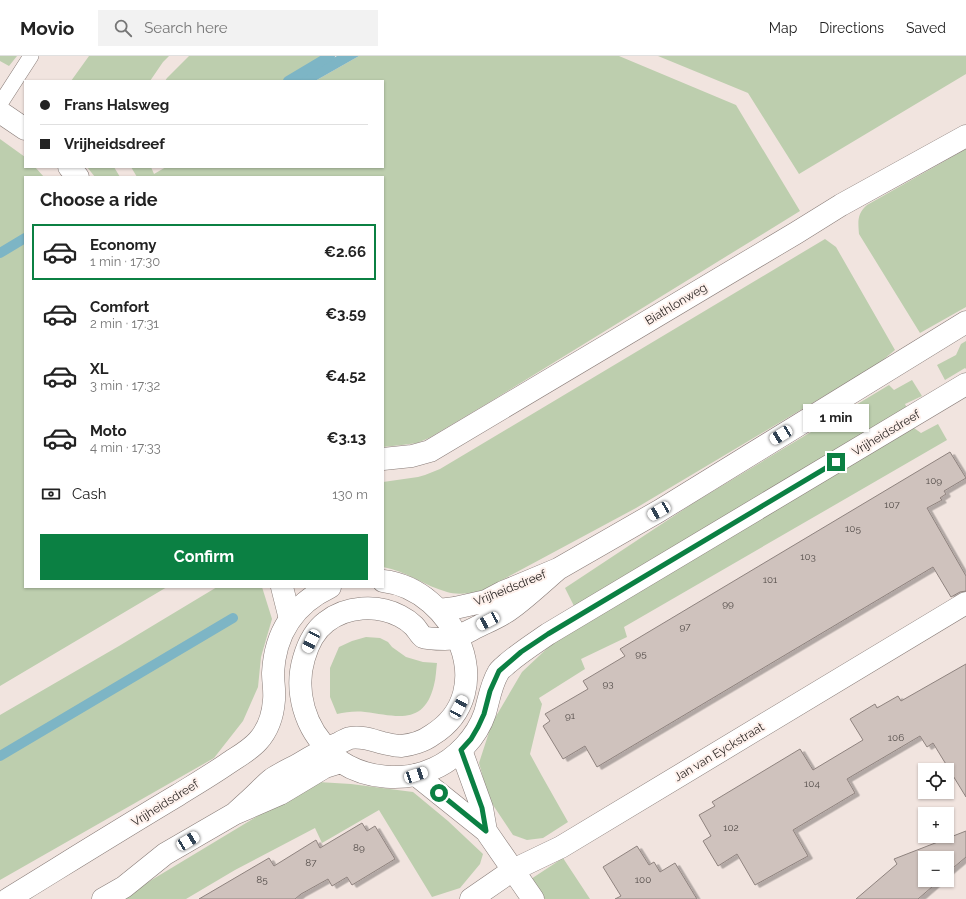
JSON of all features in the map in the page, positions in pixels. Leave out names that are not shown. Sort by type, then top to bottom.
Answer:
[{"type":"main road","points":[[0,112],[24,128]]},
{"type":"main road","name":"Biathlonweg","points":[[384,460],[412,456],[430,451],[841,205],[966,136]]},
{"type":"main road","points":[[70,168],[77,176]]},
{"type":"main road","name":"Vrijheidsdreef","points":[[439,610],[486,601],[503,592],[558,569],[659,511],[966,322]]},
{"type":"main road","name":"Vrijheidsdreef","points":[[334,755],[358,770],[377,776],[397,778],[416,775],[443,764],[461,750],[471,739],[484,714],[490,691],[499,671],[521,652],[548,634],[966,384]]},
{"type":"main road","name":"Vrijheidsdreef","points":[[458,636],[511,609],[558,569]]},
{"type":"main road","points":[[103,899],[124,887],[165,854],[234,814],[272,779],[334,755],[350,738],[368,738],[383,743],[400,746],[416,743],[431,736],[444,727],[455,714],[462,700],[466,684],[464,652],[458,636],[450,623],[439,610],[424,597],[407,587],[384,581]]},
{"type":"main road","points":[[282,588],[290,619]]},
{"type":"main road","name":"Vrijheidsdreef","points":[[8,899],[244,754],[258,741],[266,729],[272,715],[275,699],[273,674],[275,655],[281,636],[306,593],[320,592],[328,588]]},
{"type":"main road","points":[[306,593],[315,633]]},
{"type":"main road","name":"Jan van Eyckstraat","points":[[471,899],[513,870],[561,848],[966,603]]},
{"type":"main road","points":[[334,755],[315,734],[307,718],[302,701],[300,684],[302,666],[307,649],[315,633],[326,622],[339,614],[354,609],[370,608],[385,610],[400,616],[413,625],[423,636],[446,639],[458,636]]},
{"type":"main road","points":[[455,714],[461,750],[482,808],[486,831]]},
{"type":"main road","points":[[416,775],[486,831],[533,899]]},
{"type":"lane","points":[[0,104],[31,56]]},
{"type":"green space","points":[[0,56],[17,56],[9,66],[0,61]]},
{"type":"green space","points":[[89,56],[169,56],[151,80],[72,80]]},
{"type":"green space","points":[[189,56],[335,56],[293,80],[166,80]]},
{"type":"green space","points":[[359,56],[619,56],[736,105],[800,211],[429,438],[417,443],[384,447],[384,176],[136,176],[132,168],[151,168],[154,174],[164,168],[384,168],[384,80],[317,80]]},
{"type":"green space","points":[[658,56],[966,56],[966,74],[799,174],[748,93]]},
{"type":"green space","points":[[0,139],[24,156],[24,168],[36,168],[43,176],[24,176],[24,588],[165,588],[0,686]]},
{"type":"green space","points":[[966,149],[966,307],[920,333],[859,234],[859,218],[861,212],[867,205]]},
{"type":"green space","points":[[88,168],[115,168],[119,176],[94,176]]},
{"type":"green space","points":[[825,239],[836,247],[895,350],[878,364],[636,508],[478,593],[450,593],[400,572],[384,567],[384,482],[418,477],[440,469]]},
{"type":"green space","points":[[966,341],[966,369],[965,368],[945,380],[937,365],[956,355],[961,344]]},
{"type":"green space","points":[[912,380],[922,396],[905,404],[908,410],[575,608],[565,588],[695,502],[889,385],[894,390]]},
{"type":"green space","points":[[938,424],[947,440],[624,627],[627,637],[581,659],[585,669],[539,698],[542,704],[530,754],[568,822],[543,838],[527,840],[513,835],[489,799],[479,763],[492,723],[522,672],[556,640],[914,428],[921,433]]},
{"type":"green space","points":[[215,588],[262,588],[272,619],[261,657],[258,687],[243,721],[214,758],[0,880],[0,715]]},
{"type":"green space","points":[[366,637],[380,638],[388,642],[392,647],[406,657],[423,662],[437,663],[435,682],[429,698],[424,707],[416,713],[398,716],[361,712],[337,714],[330,697],[330,668],[339,647]]},
{"type":"green space","points":[[318,782],[351,784],[413,792],[448,821],[483,854],[480,864],[460,888],[432,897],[379,810],[322,843],[315,828],[235,870],[186,899],[120,899],[304,788]]},
{"type":"green space","points":[[563,858],[590,899],[545,899],[531,879]]},
{"type":"water","points":[[337,56],[359,56],[317,80],[295,80]]},
{"type":"building","points":[[950,452],[966,478],[944,491],[946,494],[940,498],[942,500],[927,508],[966,576],[966,591],[960,592],[951,597],[933,567],[597,767],[585,746],[563,759],[543,726],[550,721],[545,714],[588,689],[583,681],[625,656],[620,649]]},
{"type":"building","points":[[966,664],[966,797],[954,777],[954,763],[945,763],[933,743],[927,747],[920,736],[847,779],[855,793],[793,830],[808,856],[755,885],[737,854],[718,866],[703,841],[711,836],[699,815],[715,806],[712,802],[800,749],[813,770],[863,740],[850,719],[875,704],[877,708],[898,696],[901,701]]},
{"type":"building","points":[[362,823],[367,831],[375,826],[395,859],[352,885],[347,877],[332,886],[328,879],[295,899],[199,899],[269,858],[274,866],[316,840],[320,848]]},
{"type":"building","points":[[966,831],[966,857],[954,867],[954,851],[918,851],[918,887],[932,887],[918,899],[856,899],[897,864],[894,859],[935,843],[954,843],[954,836]]},
{"type":"building","points":[[637,846],[649,865],[654,862],[660,872],[675,863],[697,899],[615,899],[621,896],[603,867]]},
{"type":"waterway","points":[[290,80],[330,56]]},
{"type":"waterway","points":[[0,253],[24,239]]},
{"type":"waterway","points":[[0,756],[233,618]]},
{"type":"route","points":[[439,793],[486,831],[482,808],[461,750],[471,739],[478,727],[484,714],[490,691],[499,671],[521,652],[548,634],[836,462]]}]
